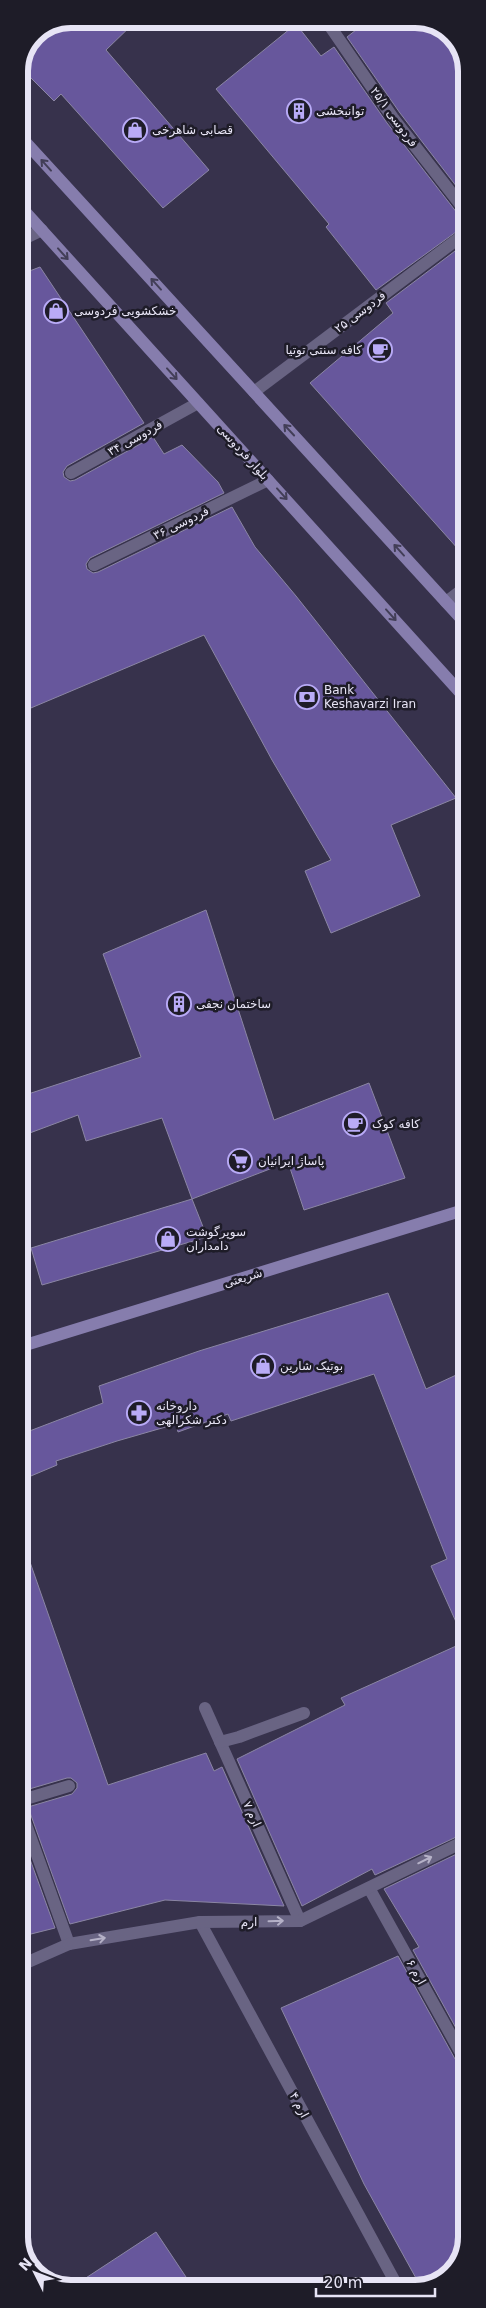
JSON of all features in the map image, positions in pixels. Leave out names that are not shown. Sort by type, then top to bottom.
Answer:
[{"type":"main road","points":[[28,145],[458,615]]},
{"type":"main road","name":"بلوار فردوسی","points":[[28,215],[458,690]]},
{"type":"main road","name":"شریعتی","points":[[28,1344],[458,1212]]},
{"type":"street","name":"فردوسی ۲۵/۱","points":[[335,28],[393,118],[458,201]]},
{"type":"street","points":[[28,237],[42,230]]},
{"type":"street","name":"فردوسی ۲۵","points":[[254,392],[458,239]]},
{"type":"street","name":"فردوسی ۳۴","points":[[71,473],[198,403]]},
{"type":"street","name":"فردوسی ۳۶","points":[[94,565],[268,480]]},
{"type":"street","points":[[446,602],[458,593]]},
{"type":"street","name":"ارم ۷","points":[[205,1708],[300,1920]]},
{"type":"street","points":[[220,1742],[304,1713]]},
{"type":"street","points":[[28,1800],[69,1786]]},
{"type":"street","points":[[28,1828],[69,1944]]},
{"type":"street","name":"ارم","points":[[28,1962],[69,1944],[200,1922],[300,1920],[458,1844]]},
{"type":"street","name":"ارم ۶","points":[[369,1888],[458,2048]]},
{"type":"street","name":"ارم ۴","points":[[200,1922],[394,2280]]},
{"type":"building","points":[[62,28],[129,28],[106,50],[209,170],[163,208],[61,94],[54,101],[28,75],[28,62],[40,40]]},
{"type":"building","points":[[291,28],[299,28],[321,56],[334,47],[387,123],[458,214],[458,231],[376,290],[326,227],[329,224],[216,89]]},
{"type":"building","points":[[358,28],[418,28],[427,29],[442,36],[450,44],[458,65],[458,188],[400,113],[347,37]]},
{"type":"building","points":[[458,249],[458,549],[310,383],[393,313],[386,303]]},
{"type":"building","points":[[40,267],[144,423],[67,466],[63,472],[64,477],[70,481],[75,480],[153,437],[164,454],[182,445],[218,482],[224,493],[90,558],[86,564],[87,569],[93,573],[98,572],[232,507],[255,547],[456,798],[391,825],[420,896],[331,933],[305,871],[331,860],[272,760],[204,635],[28,709],[28,272]]},
{"type":"building","name":"ساختمان نجفی","points":[[206,910],[274,1120],[369,1083],[405,1178],[304,1210],[288,1162],[192,1199],[162,1118],[86,1141],[78,1115],[28,1134],[28,1094],[141,1057],[103,954]]},
{"type":"building","points":[[192,1199],[207,1237],[42,1285],[31,1248]]},
{"type":"building","points":[[388,1293],[426,1389],[458,1374],[458,1626],[431,1566],[447,1559],[374,1374],[231,1421],[228,1414],[178,1432],[176,1424],[117,1441],[56,1461],[57,1465],[28,1477],[28,1432],[103,1403],[99,1386],[199,1351]]},
{"type":"building","points":[[28,1556],[108,1785],[206,1753],[214,1771],[222,1767],[284,1906],[165,1900],[70,1924],[28,1807],[72,1794],[77,1788],[77,1783],[71,1778],[28,1789]]},
{"type":"building","points":[[458,1645],[458,1836],[375,1875],[372,1869],[302,1906],[237,1759],[345,1705],[341,1698]]},
{"type":"building","points":[[458,1853],[458,2032],[413,1950],[419,1947],[384,1889]]},
{"type":"building","points":[[28,1854],[55,1928],[28,1935]]},
{"type":"building","points":[[398,1956],[455,2059],[458,2061],[458,2246],[448,2266],[437,2275],[417,2280],[364,2184],[281,2008]]},
{"type":"building","points":[[156,2232],[188,2280],[83,2280]]},
{"type":"place","name":"توانبخشی","points":[[299,111]]},
{"type":"place","name":"قصابی شاهرخی","points":[[135,130]]},
{"type":"place","name":"خشکشویی فردوسی","points":[[56,311]]},
{"type":"place","name":"کافه سنتی توتیا","points":[[380,350]]},
{"type":"place","name":"Bank Keshavarzi Iran","points":[[307,697]]},
{"type":"place","name":"ساختمان نجفی","points":[[179,1004]]},
{"type":"place","name":"کافه کوک","points":[[355,1124]]},
{"type":"place","name":"پاساژ ایرانیان","points":[[240,1161]]},
{"type":"place","name":"سوپرگوشت دامداران","points":[[168,1239]]},
{"type":"place","name":"بوتیک شارین","points":[[263,1366]]},
{"type":"place","name":"داروخانه دکتر شکرالهی","points":[[139,1413]]}]
